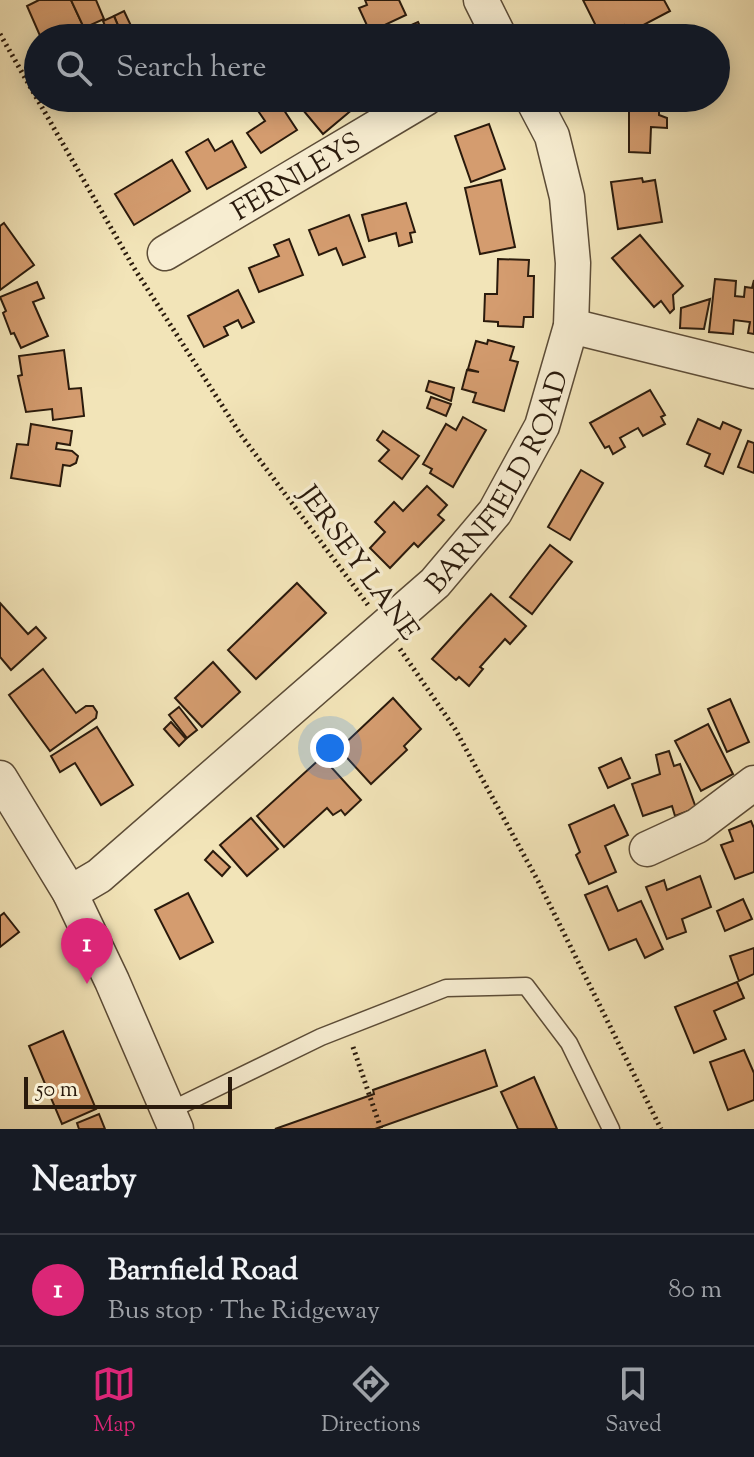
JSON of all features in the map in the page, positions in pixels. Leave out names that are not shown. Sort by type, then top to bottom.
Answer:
[{"type":"street","points":[[481,0],[493,24]]},
{"type":"street","name":"FERNLEYS","points":[[165,253],[402,112]]},
{"type":"street","name":"BARNFIELD ROAD","points":[[70,893],[99,876],[385,628],[435,583],[495,512],[542,426],[571,326],[573,263],[567,197],[552,136],[539,112]]},
{"type":"street","points":[[571,326],[754,371]]},
{"type":"street","points":[[0,778],[12,826],[70,893],[172,1120]]},
{"type":"street","points":[[647,849],[697,826],[754,783]]},
{"type":"lane","points":[[172,1120],[346,1028],[446,988],[526,986],[569,1043],[611,1129]]},
{"type":"path","name":"JERSEY LANE","points":[[0,34],[24,76]]},
{"type":"path","name":"JERSEY LANE","points":[[45,112],[134,268],[241,435],[385,628],[455,729],[538,881],[661,1129]]},
{"type":"path","points":[[346,1028],[381,1129]]},
{"type":"building","points":[[39,0],[71,0],[82,24],[35,24],[27,6]]},
{"type":"building","points":[[71,0],[96,0],[104,19],[82,24]]},
{"type":"building","points":[[365,0],[399,0],[406,15],[387,24],[366,24],[359,8],[367,5]]},
{"type":"building","points":[[583,0],[664,0],[670,11],[645,24],[595,24]]},
{"type":"building","points":[[124,11],[130,24],[117,24],[114,16]]},
{"type":"building","points":[[114,16],[117,24],[104,24],[103,21]]},
{"type":"building","points":[[259,112],[285,112],[297,130],[261,153],[247,133],[265,121]]},
{"type":"building","points":[[305,112],[349,112],[323,134]]},
{"type":"building","points":[[629,112],[659,112],[667,118],[667,128],[651,127],[650,153],[629,152]]},
{"type":"building","points":[[489,124],[505,169],[471,182],[455,136]]},
{"type":"building","points":[[208,139],[215,151],[232,141],[246,167],[207,189],[186,152]]},
{"type":"building","points":[[172,160],[190,191],[134,225],[115,194]]},
{"type":"building","points":[[642,178],[643,182],[655,180],[662,222],[618,229],[611,182]]},
{"type":"building","points":[[501,180],[515,247],[480,254],[465,188]]},
{"type":"building","points":[[406,203],[415,232],[410,233],[412,242],[399,246],[396,233],[369,241],[362,215]]},
{"type":"building","points":[[349,215],[365,257],[343,265],[336,248],[319,255],[309,230]]},
{"type":"building","points":[[4,223],[34,265],[0,290],[0,226]]},
{"type":"building","points":[[640,235],[683,286],[673,295],[674,309],[670,313],[661,301],[654,307],[612,258]]},
{"type":"building","points":[[289,239],[303,275],[259,292],[249,268],[279,256],[274,245]]},
{"type":"building","points":[[498,259],[529,260],[528,276],[534,276],[533,317],[524,317],[523,327],[498,326],[498,322],[484,321],[485,294],[497,294]]},
{"type":"building","points":[[715,279],[736,281],[735,296],[744,297],[745,287],[752,288],[754,280],[754,334],[748,333],[750,322],[734,320],[733,334],[709,332]]},
{"type":"building","points":[[37,282],[44,298],[33,302],[48,336],[21,348],[14,333],[11,334],[0,297]]},
{"type":"building","points":[[238,290],[254,322],[242,328],[238,320],[224,327],[228,335],[204,347],[188,316]]},
{"type":"building","points":[[710,299],[704,329],[680,328],[681,308]]},
{"type":"building","points":[[488,340],[514,347],[510,360],[518,362],[504,411],[473,402],[476,393],[462,389],[467,370],[479,372],[468,369],[476,341],[487,344]]},
{"type":"building","points":[[64,350],[69,389],[81,388],[84,416],[53,420],[52,409],[26,412],[18,376],[22,375],[19,356]]},
{"type":"building","points":[[429,381],[454,388],[451,401],[426,391]]},
{"type":"building","points":[[650,390],[665,415],[661,417],[665,424],[643,436],[638,428],[620,438],[625,447],[613,454],[609,446],[605,448],[590,423]]},
{"type":"building","points":[[431,397],[451,404],[446,416],[427,408]]},
{"type":"building","points":[[463,417],[486,430],[453,487],[430,473],[432,469],[423,464],[446,424],[456,430]]},
{"type":"building","points":[[698,419],[720,429],[723,422],[741,430],[723,474],[705,466],[710,454],[687,444]]},
{"type":"building","points":[[31,424],[72,431],[70,445],[57,443],[56,449],[72,451],[78,456],[76,463],[63,465],[60,486],[11,478],[17,444],[28,445]]},
{"type":"building","points":[[383,431],[419,456],[402,479],[379,461],[389,450],[377,440]]},
{"type":"building","points":[[748,441],[754,443],[754,473],[738,467]]},
{"type":"building","points":[[581,470],[603,483],[570,540],[548,527]]},
{"type":"building","points":[[427,486],[447,505],[438,515],[444,520],[418,547],[414,543],[390,568],[370,548],[385,532],[375,522],[394,502],[403,511]]},
{"type":"building","points":[[550,545],[572,562],[532,614],[510,597]]},
{"type":"building","points":[[297,583],[326,613],[256,679],[228,650]]},
{"type":"building","points":[[491,594],[526,626],[510,644],[505,639],[480,667],[483,669],[469,686],[459,677],[456,680],[432,659]]},
{"type":"building","points":[[0,603],[28,634],[36,627],[46,638],[11,670],[0,657]]},
{"type":"building","points":[[213,662],[240,692],[202,727],[175,698]]},
{"type":"building","points":[[43,669],[76,713],[86,706],[93,706],[97,712],[96,718],[50,751],[9,695]]},
{"type":"building","points":[[393,698],[421,729],[404,746],[407,750],[371,784],[339,749]]},
{"type":"building","points":[[730,699],[749,742],[727,752],[708,709]]},
{"type":"building","points":[[179,707],[197,730],[187,738],[169,715]]},
{"type":"building","points":[[171,722],[186,739],[179,746],[164,729]]},
{"type":"building","points":[[708,724],[733,774],[701,791],[675,741]]},
{"type":"building","points":[[97,727],[133,785],[101,805],[75,763],[60,772],[51,756]]},
{"type":"building","points":[[669,751],[674,766],[680,764],[696,808],[675,816],[672,806],[643,816],[632,784],[660,774],[656,755]]},
{"type":"building","points":[[322,757],[361,800],[345,815],[341,810],[333,815],[327,808],[284,847],[257,816]]},
{"type":"building","points":[[621,758],[630,778],[608,788],[599,768]]},
{"type":"building","points":[[614,805],[628,835],[605,846],[616,872],[589,884],[576,855],[580,852],[569,825]]},
{"type":"building","points":[[251,818],[278,849],[247,876],[220,845]]},
{"type":"building","points":[[751,821],[754,828],[754,872],[735,879],[721,845],[733,841],[729,830]]},
{"type":"building","points":[[213,851],[230,867],[222,876],[205,860]]},
{"type":"building","points":[[700,876],[711,907],[682,919],[686,932],[667,939],[646,887],[664,880],[667,890]]},
{"type":"building","points":[[607,886],[618,911],[641,901],[663,949],[645,958],[636,939],[609,950],[585,895]]},
{"type":"building","points":[[188,893],[213,942],[180,959],[155,910]]},
{"type":"building","points":[[743,899],[752,919],[725,931],[717,911]]},
{"type":"building","points":[[4,913],[19,932],[0,947],[0,916]]},
{"type":"building","points":[[754,948],[754,974],[739,981],[730,956]]},
{"type":"building","points":[[737,982],[744,998],[714,1011],[726,1039],[694,1053],[675,1007]]},
{"type":"building","points":[[63,1031],[96,1109],[62,1124],[29,1046]]},
{"type":"building","points":[[485,1050],[497,1086],[375,1129],[275,1129],[374,1094],[373,1090]]},
{"type":"building","points":[[744,1050],[754,1073],[754,1100],[728,1110],[710,1062]]},
{"type":"building","points":[[534,1077],[557,1129],[518,1129],[501,1092]]},
{"type":"building","points":[[99,1114],[105,1129],[79,1129],[77,1123]]},
{"type":"place","name":"Barnfield Road","points":[[87,984]]}]
